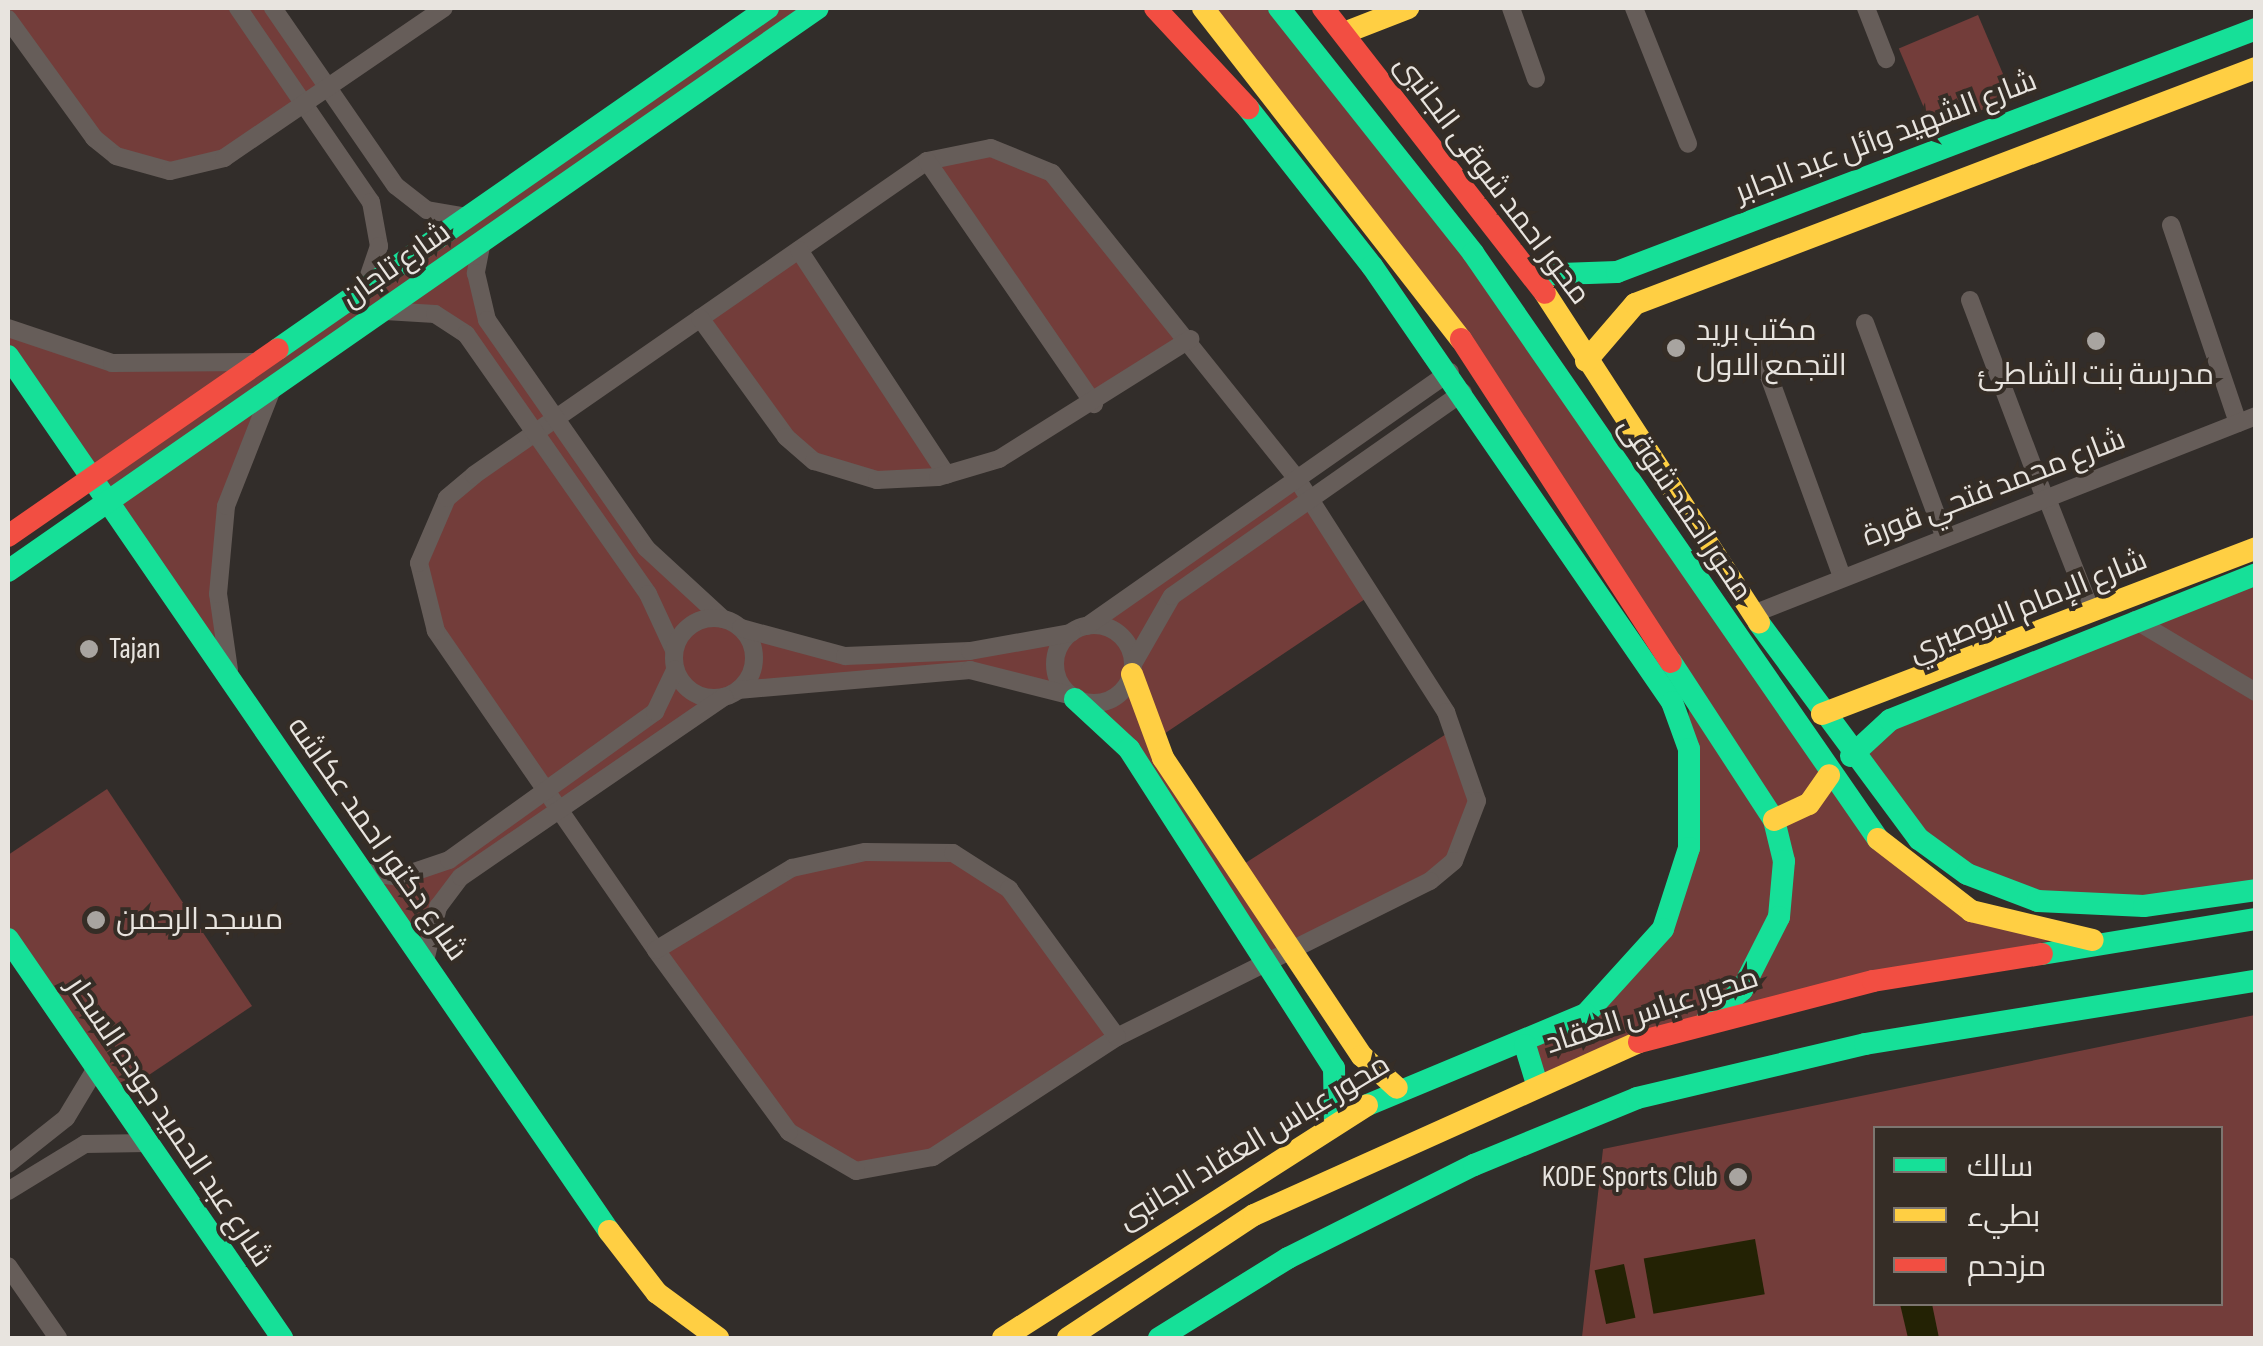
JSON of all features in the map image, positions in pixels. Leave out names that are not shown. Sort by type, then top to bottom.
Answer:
[{"type":"street","points":[[238,8],[372,202],[379,246],[364,288]]},
{"type":"street","points":[[274,8],[410,200],[466,217]]},
{"type":"street","points":[[8,19],[94,138],[142,167],[198,168],[224,158],[444,8]]},
{"type":"street","points":[[770,8],[788,29]]},
{"type":"street","name":"شارع تاجان","points":[[8,536],[770,8]]},
{"type":"street","name":"شارع تاجان","points":[[8,571],[818,8]]},
{"type":"street","points":[[1154,8],[1204,52],[1457,382],[1570,548],[1593,531]]},
{"type":"street","points":[[1204,8],[1426,284],[1593,531],[1774,820],[1784,861],[1768,950],[1707,1020]]},
{"type":"street","name":"محور احمد شوقى","points":[[1279,8],[1421,181],[1877,840],[1930,887],[2016,928],[2111,941]]},
{"type":"street","name":"محور احمد شوقى الجانبى","points":[[1323,8],[1533,276],[1753,614],[1851,756],[1918,840],[2011,892],[2144,906],[2256,890]]},
{"type":"street","points":[[1344,32],[1408,8]]},
{"type":"street","points":[[1511,8],[1536,78]]},
{"type":"street","points":[[1634,8],[1688,144]]},
{"type":"street","points":[[1866,8],[1886,59]]},
{"type":"street","name":"شارع الشهيد وائل عبد الجابر","points":[[1533,276],[1617,272],[2256,29]]},
{"type":"street","points":[[1586,361],[1614,318],[1716,270],[2256,68]]},
{"type":"street","points":[[991,148],[1052,173],[1190,339],[1310,499],[1446,712],[1477,801],[1454,861],[1430,882],[1293,953],[1116,1037],[933,1158],[856,1172],[789,1132],[656,950],[544,793],[436,631],[419,563],[447,498],[927,161],[991,148]]},
{"type":"street","points":[[927,161],[1094,404]]},
{"type":"street","points":[[2171,225],[2247,420]]},
{"type":"street","points":[[1704,239],[1716,270]]},
{"type":"street","points":[[482,241],[481,305],[646,548],[723,619],[741,628],[845,656],[970,651],[1079,629],[1124,639],[1163,758],[1362,1056],[1397,1088]]},
{"type":"street","points":[[799,250],[946,475]]},
{"type":"street","points":[[1970,300],[2091,611]]},
{"type":"street","points":[[364,872],[433,868],[655,712],[675,670],[674,650],[648,594],[452,322],[417,309],[380,312]]},
{"type":"street","points":[[700,318],[786,437],[814,461],[877,480],[946,475],[999,459],[1094,404],[1190,339]]},
{"type":"street","points":[[1865,323],[1944,536]]},
{"type":"street","points":[[8,328],[112,362],[259,361]]},
{"type":"street","points":[[294,337],[311,360]]},
{"type":"street","name":"شارع دكتور احمد عكاشه","points":[[8,356],[622,1250],[657,1292],[718,1338]]},
{"type":"street","points":[[1766,368],[1842,577]]},
{"type":"street","points":[[1334,1123],[1334,1068],[1129,749],[1072,697],[1056,656],[1079,629],[1296,480],[1457,382]]},
{"type":"street","points":[[675,670],[694,694],[731,694],[970,670],[1072,697],[1116,696],[1172,596],[1310,499],[1457,382]]},
{"type":"street","points":[[232,680],[219,550],[237,464],[275,385]]},
{"type":"street","name":"شارع محمد فتحي قورة","points":[[1753,614],[2045,496],[2247,420]]},
{"type":"street","points":[[1601,438],[1626,421]]},
{"type":"street","name":"محور عباس العقاد الجانبى","points":[[1003,1338],[1334,1123],[1397,1088],[1525,1045],[1606,1000],[1674,904],[1695,798],[1688,749],[1672,702],[1570,548]]},
{"type":"street","name":"شارع الإمام البوصيري","points":[[1822,714],[2256,548]]},
{"type":"street","name":"شارع الإمام البوصيري","points":[[1851,756],[1880,724],[2256,574]]},
{"type":"street","points":[[674,650],[698,621],[723,619]]},
{"type":"street","points":[[2135,620],[2256,692]]},
{"type":"street","points":[[425,961],[448,891],[556,810],[731,694],[754,660],[741,628]]},
{"type":"street","points":[[1774,820],[1809,804],[1829,775]]},
{"type":"street","points":[[656,950],[792,868],[865,852],[953,853],[1009,889],[1116,1037]]},
{"type":"street","name":"محور عباس العقاد","points":[[1068,1338],[1254,1215],[1536,1080],[1707,1020],[2111,941],[2256,919]]},
{"type":"street","name":"شارع عبد الحميد جوده السحار","points":[[8,939],[282,1338]]},
{"type":"street","points":[[1159,1338],[1306,1249],[1637,1098],[1865,1044],[2256,981]]},
{"type":"street","points":[[1525,1045],[1536,1080]]},
{"type":"street","points":[[8,1164],[66,1118],[96,1068]]},
{"type":"street","points":[[8,1191],[85,1144],[147,1143]]},
{"type":"street","points":[[8,1266],[58,1338]]},
{"type":"shaded area","points":[[8,8],[273,8],[328,87],[198,168],[116,156]]},
{"type":"shaded area","points":[[768,8],[818,8],[482,242],[477,290],[646,548],[723,619],[845,656],[1071,633],[1297,479],[1371,595],[1155,740],[1236,869],[1454,729],[1477,801],[1454,861],[1268,964],[1095,714],[995,672],[738,690],[461,877],[426,943],[364,872],[416,874],[543,792],[436,631],[419,563],[447,498],[534,434],[466,334],[398,309],[275,385],[220,547],[232,680],[8,355],[8,328],[112,363],[259,361]]},
{"type":"shaded area","points":[[1203,8],[1279,8],[1421,181],[1864,825],[1929,887],[2063,938],[1858,984],[1536,1080],[1525,1045],[1566,1027],[1675,904],[1689,707],[1525,431]]},
{"type":"shaded area","points":[[1978,15],[2013,97],[1934,131],[1899,49]]},
{"type":"shaded area","points":[[991,148],[1052,173],[1190,339],[1094,404],[927,161]]},
{"type":"shaded area","points":[[799,250],[947,475],[908,481],[814,461],[700,318]]},
{"type":"shaded area","points":[[2255,574],[2255,890],[2085,904],[1947,862],[1856,746]]},
{"type":"shaded area","points":[[107,789],[252,1006],[113,1099],[8,940],[8,855]]},
{"type":"shaded area","points":[[894,849],[983,867],[1117,1037],[953,1143],[882,1173],[807,1149],[656,950],[757,882]]},
{"type":"shaded area","name":"KODE Sports Club","points":[[2255,1015],[2255,1338],[1582,1337],[1603,1149]]},
{"type":"shaded area","points":[[1755,1239],[1765,1294],[1653,1314],[1644,1259]]},
{"type":"shaded area","points":[[1624,1264],[1635,1318],[1606,1324],[1595,1270]]},
{"type":"shaded area","points":[[1900,1306],[1932,1306],[1939,1338],[1908,1338]]},
{"type":"traffic: fast","points":[[278,349],[768,8]]},
{"type":"traffic: fast","points":[[8,571],[818,8]]},
{"type":"traffic: fast","points":[[1279,8],[1473,253],[1878,839]]},
{"type":"traffic: fast","points":[[1533,275],[1617,272],[2256,29]]},
{"type":"traffic: fast","points":[[1248,108],[1372,266],[1672,702],[1689,749],[1689,848],[1663,929],[1586,1014],[1367,1105]]},
{"type":"traffic: fast","points":[[8,356],[609,1231]]},
{"type":"traffic: fast","points":[[1851,756],[1890,720],[2256,574]]},
{"type":"traffic: fast","points":[[1759,623],[1919,839],[1967,874],[2038,901],[2144,906],[2256,890]]},
{"type":"traffic: fast","points":[[1671,662],[1774,820],[1784,861],[1779,917],[1742,990],[1707,1020]]},
{"type":"traffic: fast","points":[[1075,699],[1129,749],[1334,1068],[1335,1123]]},
{"type":"traffic: fast","points":[[2042,954],[2256,919]]},
{"type":"traffic: fast","points":[[8,939],[282,1338]]},
{"type":"traffic: fast","points":[[1159,1338],[1288,1258],[1474,1165],[1637,1098],[1865,1044],[2256,981]]},
{"type":"traffic: fast","points":[[1525,1045],[1536,1080]]},
{"type":"traffic: slow","points":[[1203,8],[1461,339]]},
{"type":"traffic: slow","points":[[1344,33],[1408,8]]},
{"type":"traffic: slow","points":[[1586,361],[1635,304],[2256,68]]},
{"type":"traffic: slow","points":[[1545,293],[1759,623]]},
{"type":"traffic: slow","points":[[1822,714],[2256,548]]},
{"type":"traffic: slow","points":[[1132,674],[1163,758],[1362,1056],[1397,1088]]},
{"type":"traffic: slow","points":[[1774,820],[1809,804],[1829,775]]},
{"type":"traffic: slow","points":[[1878,839],[1971,911],[2093,940]]},
{"type":"traffic: slow","points":[[1068,1338],[1254,1215],[1639,1042]]},
{"type":"traffic: slow","points":[[1003,1338],[1367,1105]]},
{"type":"traffic: slow","points":[[609,1231],[657,1293],[718,1338]]},
{"type":"traffic: jam","points":[[1155,8],[1248,108]]},
{"type":"traffic: jam","points":[[1323,8],[1545,293]]},
{"type":"traffic: jam","points":[[1461,339],[1671,662]]},
{"type":"traffic: jam","points":[[8,536],[278,349]]},
{"type":"traffic: jam","points":[[1639,1042],[1873,981],[2042,954]]},
{"type":"place","name":"مدرسة بنت الشاطئ","points":[[2096,341]]},
{"type":"place","name":"مكتب بريد التجمع الاول","points":[[1676,348]]},
{"type":"place","name":"Tajan","points":[[89,649]]},
{"type":"place","name":"مسجد الرحمن","points":[[96,920]]},
{"type":"place","name":"KODE Sports Club","points":[[1738,1177]]}]
